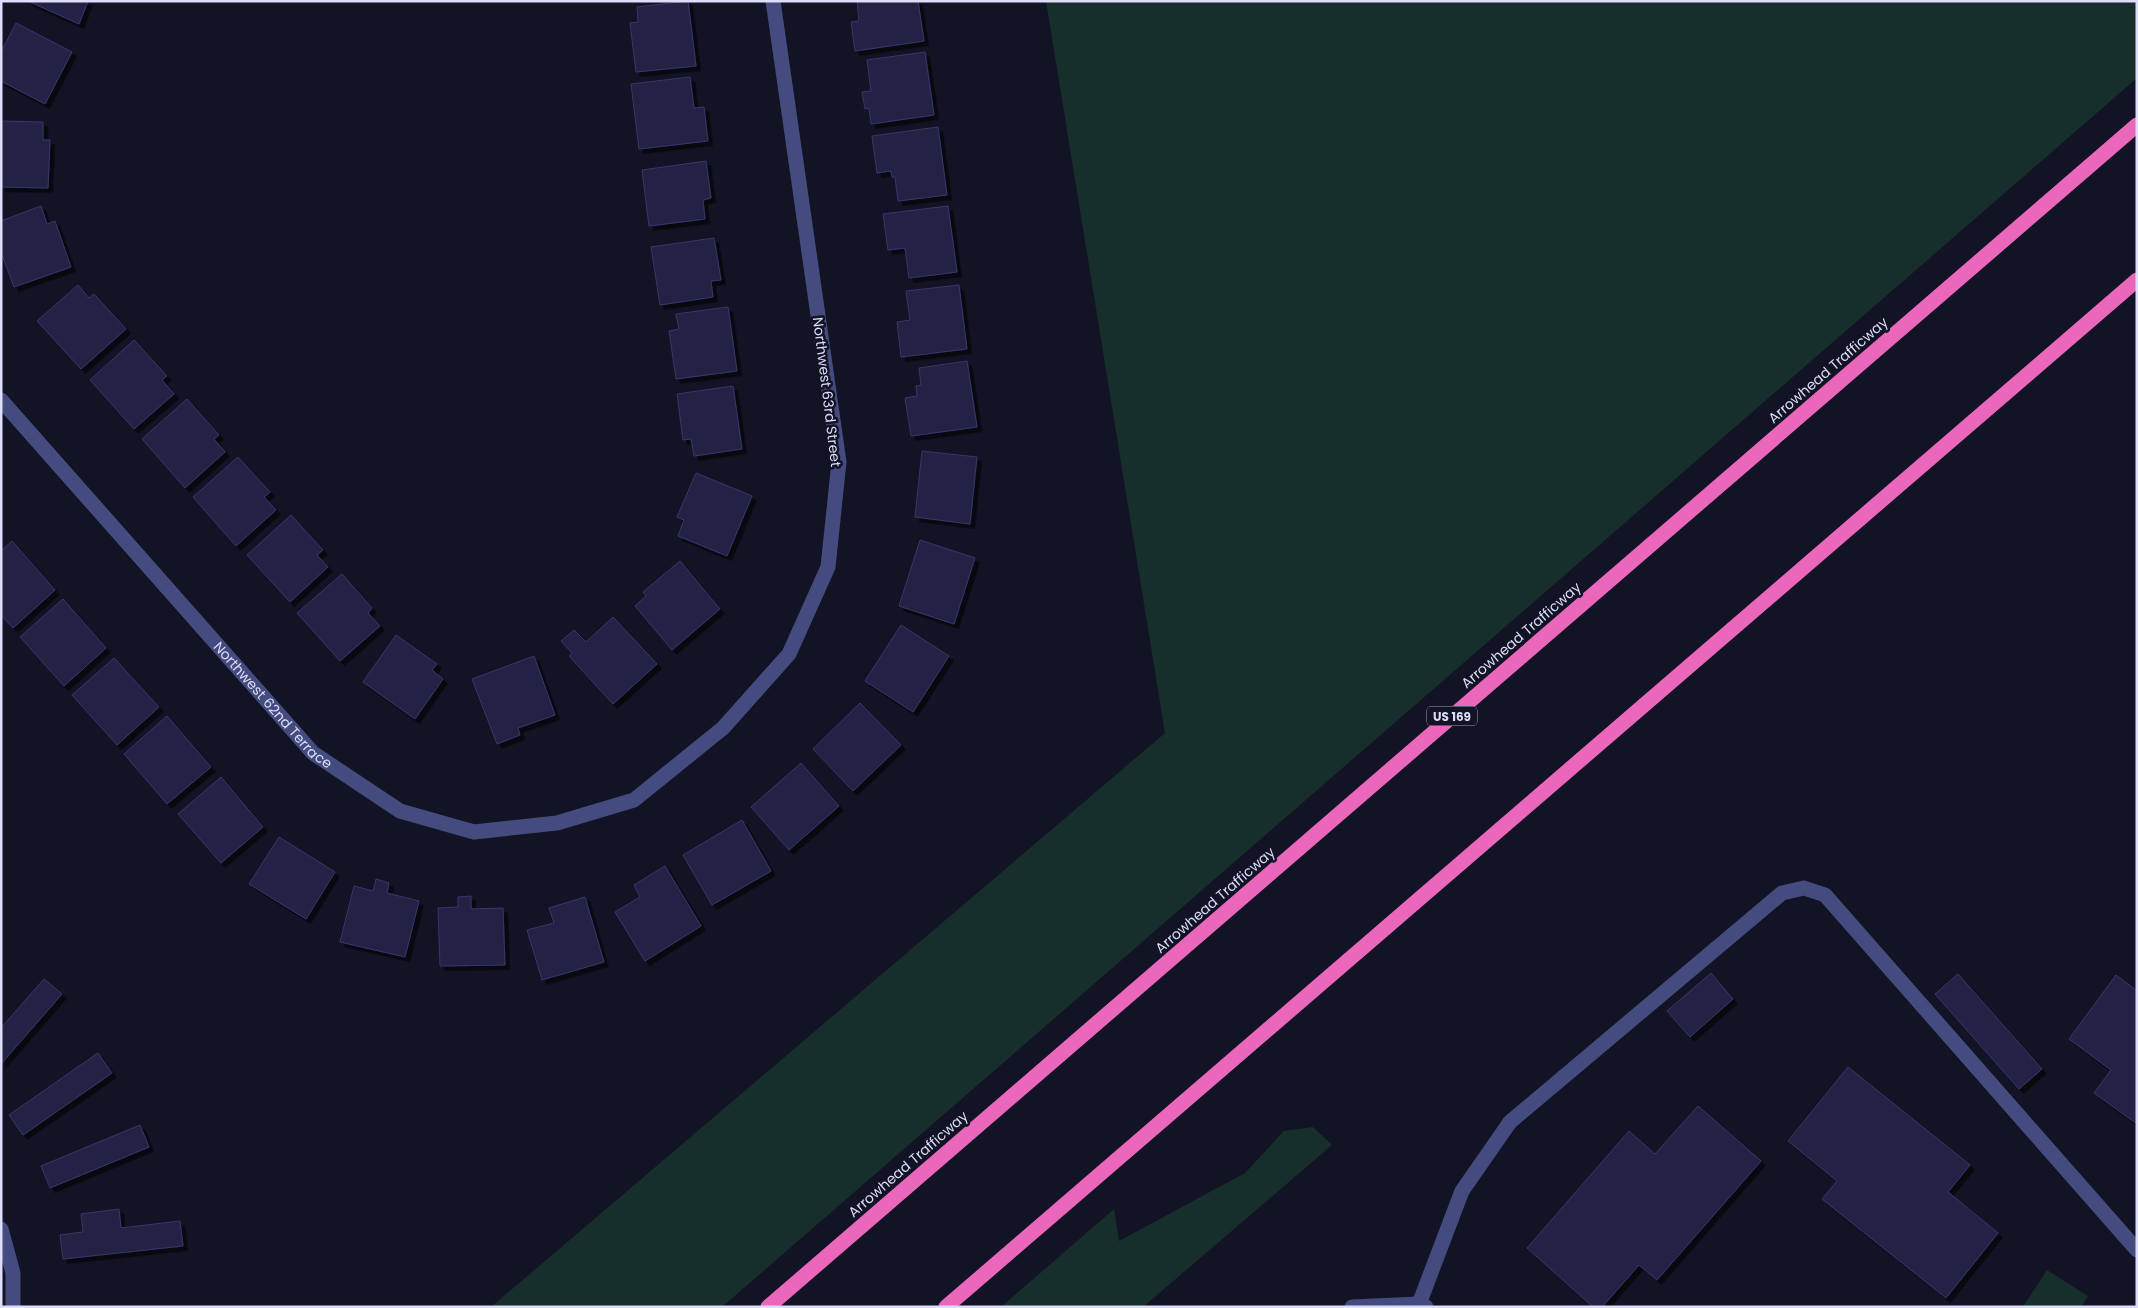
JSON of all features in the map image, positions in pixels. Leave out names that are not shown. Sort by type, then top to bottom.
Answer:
[{"type":"highway","name":"Arrowhead Trafficway","points":[[768,1307],[2137,125]]},
{"type":"highway","points":[[946,1307],[2137,280]]},
{"type":"street","name":"Northwest 63rd Street","points":[[634,800],[723,728],[789,654],[828,566],[839,462],[772,1]]},
{"type":"street","name":"Northwest 62nd Terrace","points":[[1,400],[313,752],[400,811],[474,832],[558,823],[634,800]]},
{"type":"street","points":[[1352,1307],[1423,1305],[1462,1191],[1510,1122],[1782,893],[1804,888],[1825,895],[2137,1250]]},
{"type":"street","points":[[1,1229],[12,1273],[12,1307]]},
{"type":"green space","points":[[1046,1],[2137,1],[2137,78],[722,1307],[491,1307],[1165,733]]},
{"type":"green space","points":[[1313,1127],[1332,1145],[1143,1307],[1001,1307],[1114,1209],[1119,1241],[1245,1173],[1284,1131]]},
{"type":"green space","points":[[2047,1270],[2088,1296],[2081,1307],[2023,1307]]},
{"type":"building","points":[[28,1],[88,1],[79,24]]},
{"type":"building","points":[[688,1],[696,66],[636,72],[630,23],[638,22],[637,7]]},
{"type":"building","points":[[857,1],[918,1],[924,41],[855,51],[851,22],[859,21]]},
{"type":"building","points":[[16,23],[72,52],[45,104],[1,81],[1,52]]},
{"type":"building","points":[[925,52],[934,115],[871,124],[869,108],[865,109],[862,92],[871,91],[867,60]]},
{"type":"building","points":[[690,77],[694,108],[704,107],[708,141],[639,149],[631,84]]},
{"type":"building","points":[[1,121],[43,122],[43,140],[50,140],[48,188],[1,187]]},
{"type":"building","points":[[938,127],[947,195],[898,201],[895,177],[892,177],[891,171],[877,173],[872,136]]},
{"type":"building","points":[[706,161],[711,198],[703,200],[705,219],[649,226],[642,170]]},
{"type":"building","points":[[41,206],[47,224],[55,221],[71,267],[14,287],[1,252],[1,221]]},
{"type":"building","points":[[948,206],[957,272],[909,278],[905,248],[888,250],[883,214]]},
{"type":"building","points":[[714,238],[721,280],[711,281],[713,297],[660,305],[651,247]]},
{"type":"building","points":[[78,285],[89,298],[94,294],[126,329],[81,369],[37,321]]},
{"type":"building","points":[[959,285],[967,349],[901,357],[897,322],[910,320],[906,291]]},
{"type":"building","points":[[728,307],[737,371],[676,379],[669,331],[679,329],[676,314]]},
{"type":"building","points":[[134,340],[167,376],[162,380],[174,394],[134,429],[90,380]]},
{"type":"building","points":[[967,361],[977,427],[911,436],[905,398],[917,396],[916,386],[921,385],[919,368]]},
{"type":"building","points":[[733,386],[742,449],[694,456],[691,439],[683,440],[677,394]]},
{"type":"building","points":[[187,399],[219,435],[214,439],[225,452],[185,488],[142,439]]},
{"type":"building","points":[[922,451],[977,457],[970,524],[915,517]]},
{"type":"building","points":[[238,457],[270,492],[264,497],[276,510],[236,546],[193,497]]},
{"type":"building","points":[[696,473],[752,496],[727,556],[678,536],[684,520],[677,517]]},
{"type":"building","points":[[291,515],[323,550],[317,555],[328,567],[290,602],[247,555]]},
{"type":"building","points":[[920,540],[975,558],[954,624],[899,606]]},
{"type":"building","points":[[12,541],[55,590],[13,628],[1,615],[1,551]]},
{"type":"building","points":[[680,561],[720,609],[672,650],[635,606],[646,596],[643,592]]},
{"type":"building","points":[[342,574],[372,608],[368,613],[380,626],[340,661],[297,613]]},
{"type":"building","points":[[63,599],[106,648],[64,686],[20,637]]},
{"type":"building","points":[[613,617],[657,664],[613,704],[569,656],[572,653],[561,641],[574,630],[586,642]]},
{"type":"building","points":[[901,625],[949,656],[913,712],[865,681]]},
{"type":"building","points":[[396,635],[437,664],[432,670],[443,679],[415,719],[363,682]]},
{"type":"building","points":[[534,656],[555,715],[518,728],[520,735],[497,744],[472,679]]},
{"type":"building","points":[[114,658],[159,707],[117,745],[72,695]]},
{"type":"building","points":[[860,703],[901,745],[853,791],[813,749]]},
{"type":"building","points":[[167,716],[211,767],[167,804],[124,754]]},
{"type":"building","points":[[801,763],[839,806],[789,850],[751,807]]},
{"type":"building","points":[[221,777],[263,827],[221,863],[178,814]]},
{"type":"building","points":[[742,820],[771,871],[712,905],[683,855]]},
{"type":"building","points":[[279,837],[335,872],[306,919],[249,884]]},
{"type":"building","points":[[665,866],[701,926],[645,961],[615,912],[640,897],[634,885]]},
{"type":"building","points":[[376,879],[389,883],[387,893],[419,901],[405,957],[340,942],[354,886],[373,891]]},
{"type":"building","points":[[471,896],[471,909],[503,908],[505,965],[440,966],[438,908],[458,907],[458,897]]},
{"type":"building","points":[[585,897],[604,962],[542,980],[527,930],[554,923],[549,908]]},
{"type":"building","points":[[1711,973],[1733,999],[1690,1037],[1667,1011]]},
{"type":"building","points":[[1958,974],[2042,1069],[2019,1089],[1935,994]]},
{"type":"building","points":[[2116,975],[2137,991],[2137,1124],[2094,1093],[2111,1070],[2069,1039]]},
{"type":"building","points":[[44,979],[62,994],[1,1064],[1,1028]]},
{"type":"building","points":[[98,1053],[112,1073],[23,1135],[9,1115]]},
{"type":"building","points":[[1848,1067],[1970,1165],[1948,1192],[1998,1233],[1946,1298],[1822,1199],[1837,1181],[1788,1141]]},
{"type":"building","points":[[1698,1106],[1761,1161],[1657,1280],[1639,1265],[1602,1307],[1593,1307],[1527,1248],[1629,1131],[1655,1154]]},
{"type":"building","points":[[140,1125],[149,1147],[50,1188],[41,1166]]},
{"type":"building","points":[[119,1209],[121,1228],[180,1221],[183,1246],[63,1259],[60,1235],[83,1232],[81,1214]]}]
